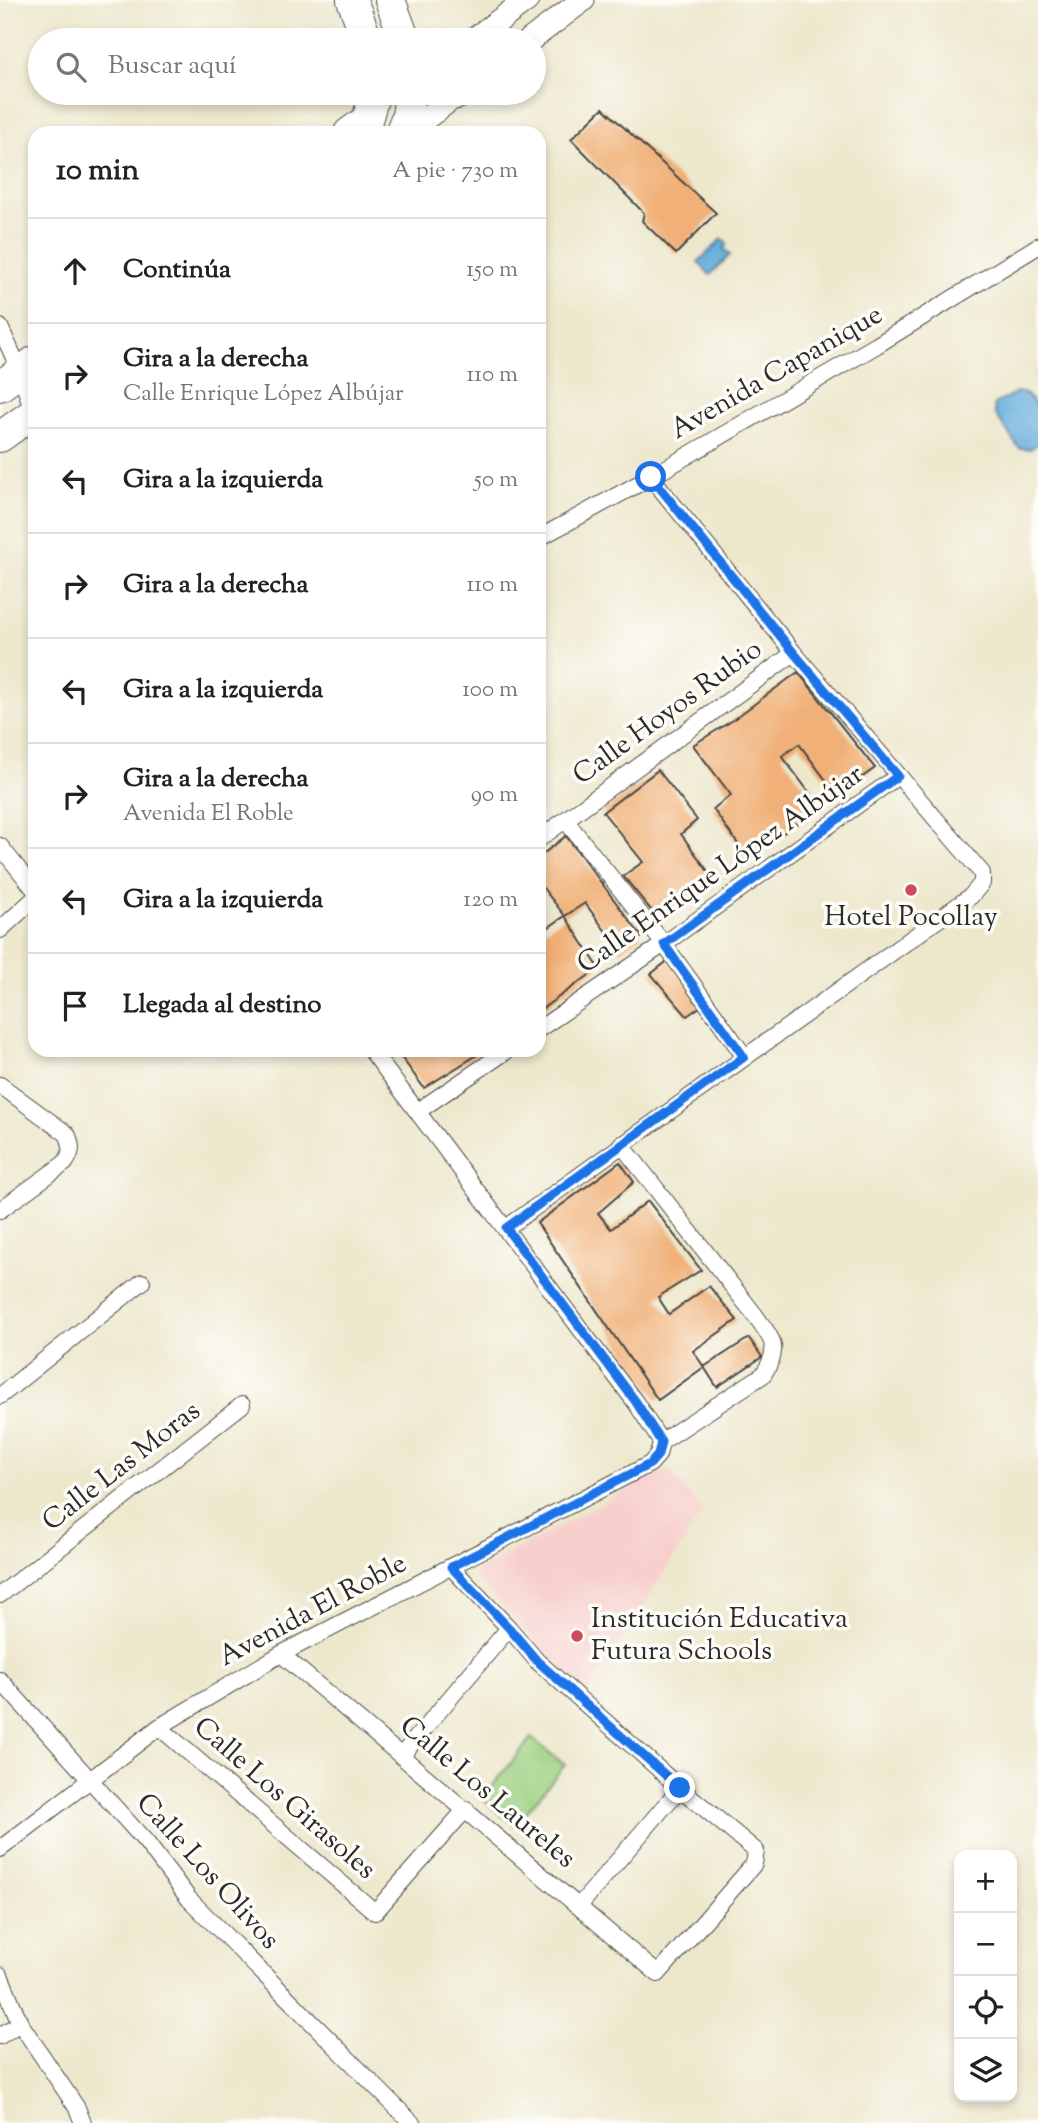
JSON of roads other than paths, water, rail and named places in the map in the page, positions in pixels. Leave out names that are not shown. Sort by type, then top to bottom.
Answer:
[{"type":"highway","points":[[352,0],[362,28]]},
{"type":"highway","points":[[390,0],[404,28]]},
{"type":"highway","points":[[405,126],[408,105]]},
{"type":"highway","points":[[0,437],[28,418]]},
{"type":"main road","points":[[489,28],[527,0]]},
{"type":"main road","points":[[546,28],[583,0]]},
{"type":"main road","points":[[364,115],[382,105]]},
{"type":"main road","points":[[411,126],[437,105]]},
{"type":"street","name":"Avenida Capanique","points":[[546,534],[651,477],[877,345],[1038,246]]},
{"type":"street","points":[[0,327],[28,399]]},
{"type":"street","points":[[506,1228],[971,896],[982,883],[982,873],[794,653],[651,477]]},
{"type":"street","name":"Calle Hoyos Rubio","points":[[546,834],[794,653]]},
{"type":"street","name":"Calle Enrique López Albújar","points":[[546,1024],[664,944],[898,776]]},
{"type":"street","points":[[566,821],[664,944],[744,1057]]},
{"type":"street","points":[[0,846],[28,881]]},
{"type":"street","points":[[0,930],[28,904]]},
{"type":"street","points":[[376,1057],[636,1402],[661,1442],[763,1375],[771,1363],[775,1349],[755,1315],[621,1144]]},
{"type":"street","points":[[418,1111],[498,1057]]},
{"type":"street","points":[[0,1086],[67,1135],[71,1142],[71,1154],[65,1163],[0,1210]]},
{"type":"street","points":[[0,1396],[142,1282]]},
{"type":"street","name":"Calle Las Moras","points":[[0,1595],[242,1405]]},
{"type":"street","name":"Avenida El Roble","points":[[0,1849],[159,1727],[281,1654],[650,1464],[658,1455],[661,1442]]},
{"type":"street","points":[[451,1567],[537,1661],[680,1788],[579,1906]]},
{"type":"street","points":[[402,1755],[509,1628]]},
{"type":"street","name":"Calle Los Laureles","points":[[281,1654],[659,1974],[754,1864],[756,1858],[753,1848],[680,1788]]},
{"type":"street","name":"Calle Los Olivos","points":[[0,1681],[146,1842],[189,1899],[411,2123]]},
{"type":"street","name":"Calle Los Girasoles","points":[[159,1727],[375,1912],[466,1810]]},
{"type":"street","points":[[0,1975],[20,2023],[77,2108],[83,2123]]},
{"type":"street","points":[[0,2036],[20,2023]]},
{"type":"water","points":[[722,239],[727,244],[724,249],[730,255],[710,275],[698,262]]},
{"type":"water","points":[[1017,392],[1026,394],[1038,408],[1038,443],[1031,449],[1019,448],[995,414],[994,404]]},
{"type":"place","name":"Hotel Pocollay","points":[[911,890]]},
{"type":"place","name":"Institución Educativa Futura Schools","points":[[577,1636]]}]
